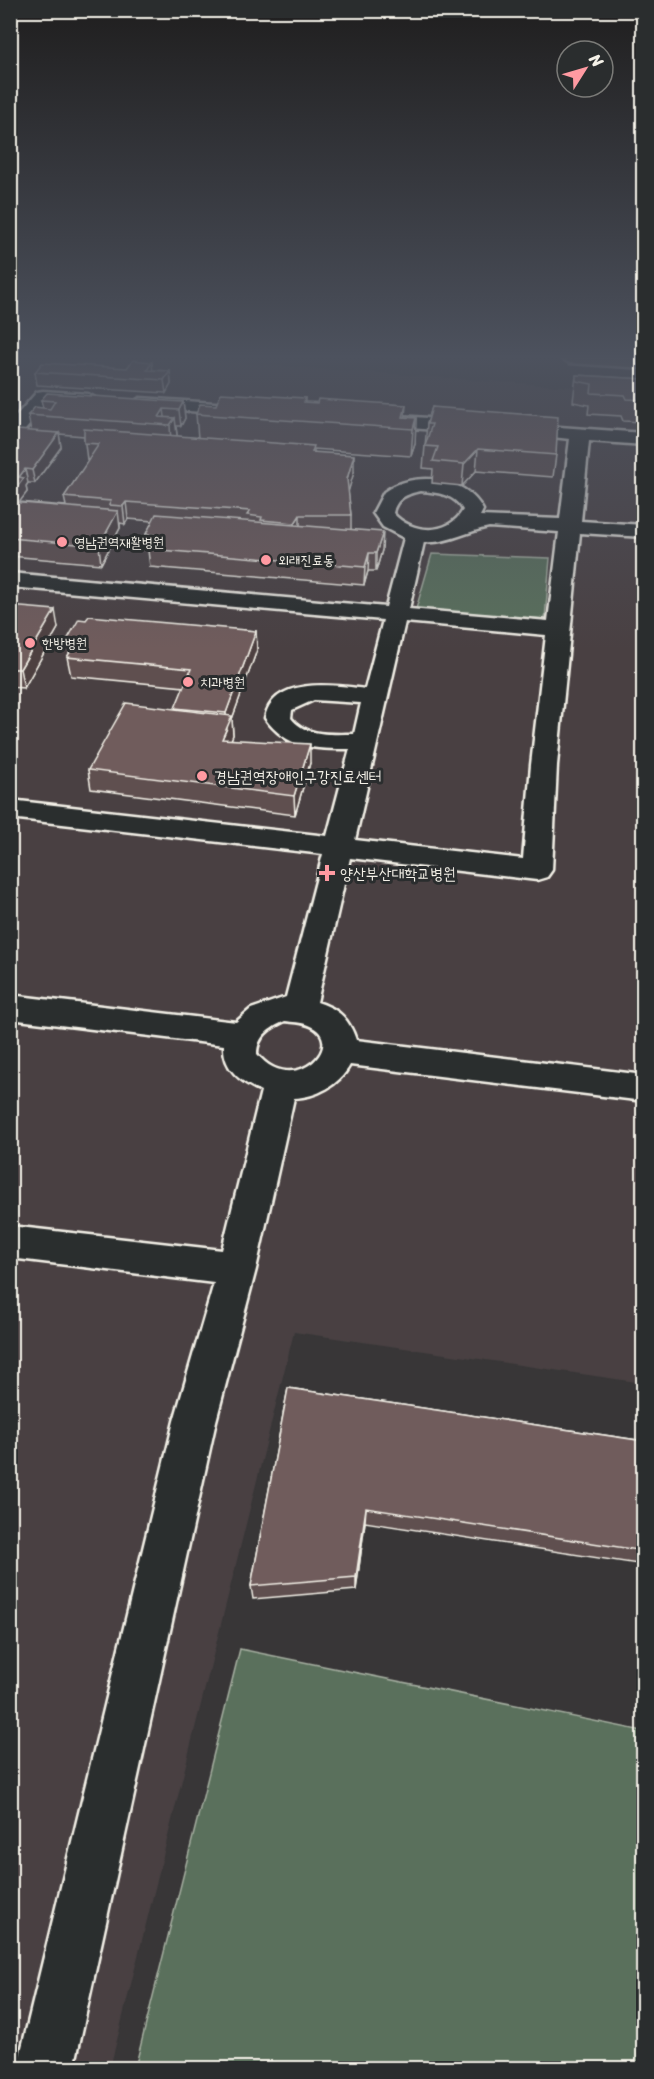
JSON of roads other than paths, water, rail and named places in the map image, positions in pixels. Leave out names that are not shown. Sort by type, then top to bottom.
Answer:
[{"type":"street","points":[[10,809],[537,870],[544,765],[578,455]]},
{"type":"street","points":[[644,521],[572,514],[504,511],[469,501],[439,486],[420,485],[399,490],[387,500],[383,513],[395,528],[415,536],[440,534],[462,526],[489,521],[572,514],[644,531]]},
{"type":"street","points":[[462,526],[471,514],[469,501]]},
{"type":"street","points":[[300,1009],[394,613],[415,536]]},
{"type":"street","points":[[10,580],[560,629]]},
{"type":"street","points":[[34,603],[48,584]]},
{"type":"street","points":[[364,742],[296,736],[282,726],[278,718],[280,708],[300,695],[312,691],[374,697]]},
{"type":"street","points":[[10,1006],[243,1035]]},
{"type":"street","points":[[300,1009],[314,1012],[331,1023],[341,1039],[342,1051],[337,1063],[320,1077],[297,1085],[264,1080],[243,1060],[241,1048],[243,1035],[249,1026],[272,1012],[300,1009]]},
{"type":"street","points":[[342,1051],[644,1088]]},
{"type":"street","points":[[45,2068],[195,1421],[237,1269],[280,1084]]},
{"type":"street","points":[[10,1242],[237,1269]]},
{"type":"place","name":"영남권역재활병원","points":[[62,542]]},
{"type":"place","name":"외래진료동","points":[[266,560]]},
{"type":"place","name":"한방병원","points":[[30,643]]},
{"type":"place","name":"치과병원","points":[[188,682]]},
{"type":"place","name":"경남권역장애인구강진료센터","points":[[202,776]]},
{"type":"place","name":"양산부산대학교병원","points":[[327,873]]}]
